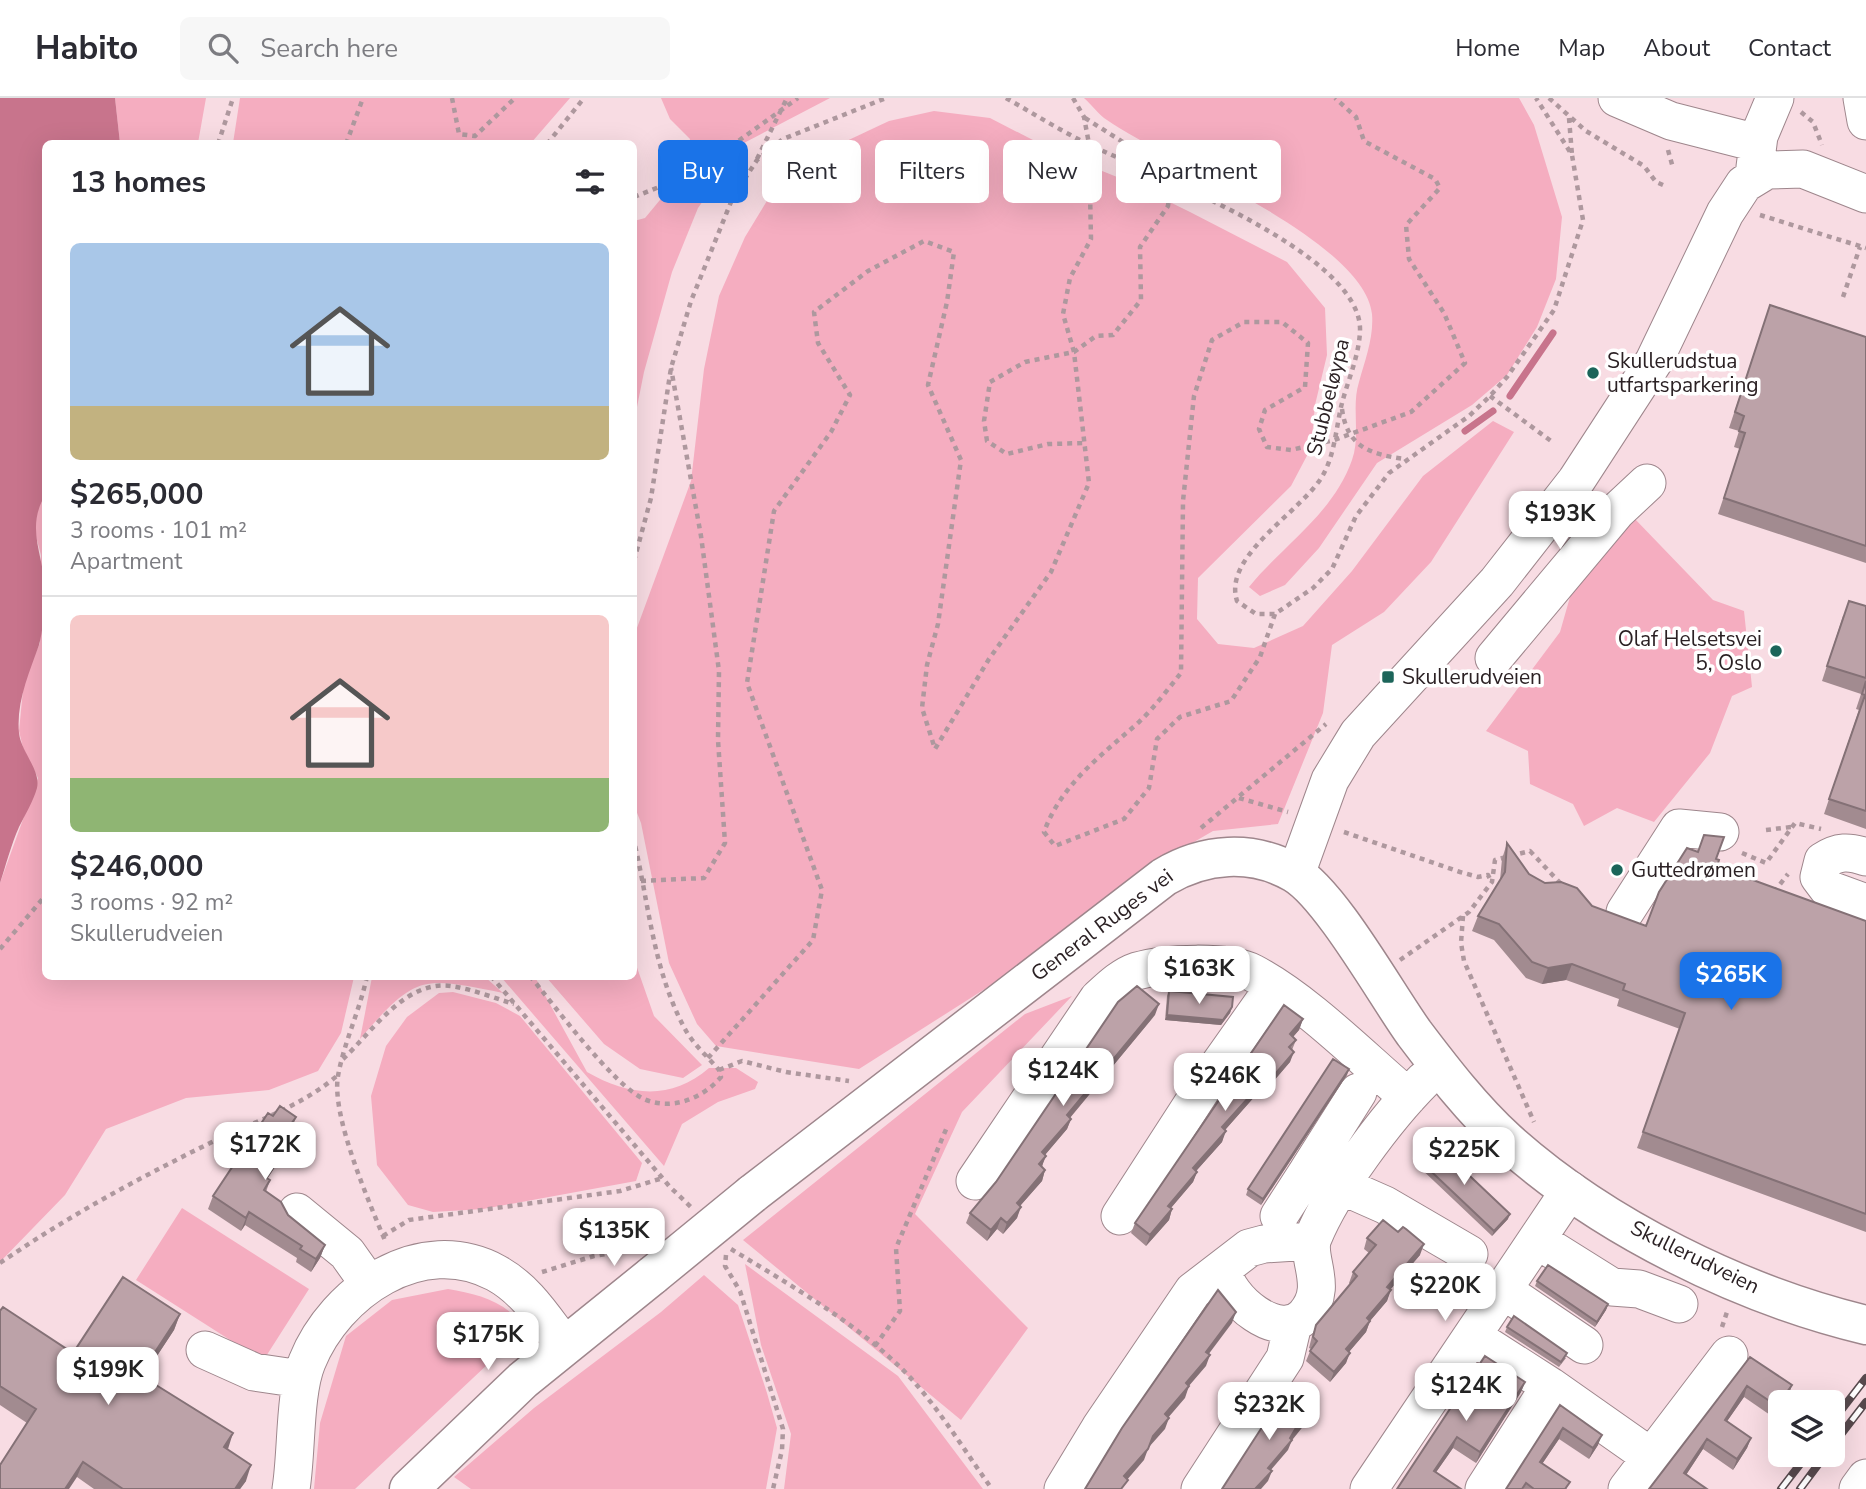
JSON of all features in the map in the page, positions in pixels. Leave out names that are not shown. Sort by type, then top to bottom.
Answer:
[{"type":"main road","name":"General Ruges vei","points":[[409,1489],[477,1422],[565,1346],[650,1261],[752,1194],[1091,930],[1177,869],[1209,859],[1249,857],[1296,874]]},
{"type":"main road","name":"Skullerudveien","points":[[1296,874],[1317,893],[1440,1065],[1507,1140],[1570,1190],[1649,1238],[1716,1273],[1816,1311],[1866,1325]]},
{"type":"street","points":[[1616,98],[1671,121],[1752,132],[1784,168],[1802,169],[1829,177],[1866,194]]},
{"type":"street","points":[[1862,98],[1866,121]]},
{"type":"street","points":[[1296,874],[1330,780],[1363,705],[1491,589],[1576,481],[1654,361],[1734,196],[1752,132]]},
{"type":"street","points":[[1494,658],[1617,511],[1647,483]]},
{"type":"street","points":[[1625,912],[1679,828],[1730,842]]},
{"type":"street","points":[[1866,857],[1849,851],[1833,855],[1823,861],[1819,877],[1828,889],[1866,903]]},
{"type":"street","points":[[975,1181],[1098,999],[1121,979],[1137,971],[1185,965],[1228,967],[1251,972],[1274,987],[1408,1097]]},
{"type":"street","points":[[1120,1216],[1202,1089],[1274,987]]},
{"type":"street","points":[[1223,1269],[1231,1290],[1272,1323],[1283,1327],[1306,1315],[1317,1288],[1311,1241],[1342,1187],[1408,1097],[1440,1065]]},
{"type":"street","points":[[1279,1216],[1358,1092]]},
{"type":"street","points":[[1308,1171],[1408,1217],[1469,1254]]},
{"type":"street","points":[[1369,1489],[1570,1190]]},
{"type":"street","points":[[297,1212],[347,1253],[383,1277]]},
{"type":"street","points":[[1537,1240],[1612,1287],[1639,1289],[1679,1304]]},
{"type":"street","points":[[1063,1489],[1171,1321],[1194,1291],[1223,1269],[1226,1263],[1249,1248],[1264,1244],[1311,1241]]},
{"type":"street","points":[[291,1489],[301,1379],[314,1346],[347,1302],[383,1277],[422,1261],[446,1259],[471,1263],[504,1278],[534,1304],[565,1346]]},
{"type":"street","points":[[1503,1290],[1584,1345]]},
{"type":"street","points":[[1200,1489],[1285,1358],[1293,1324]]},
{"type":"street","points":[[1472,1336],[1550,1386],[1651,1457]]},
{"type":"street","points":[[205,1350],[254,1372],[301,1379]]},
{"type":"street","points":[[1627,1489],[1729,1355]]},
{"type":"street","points":[[1484,1489],[1550,1386]]},
{"type":"street","points":[[1858,1489],[1866,1478]]},
{"type":"path","points":[[219,140],[233,98]]},
{"type":"path","points":[[347,140],[363,98]]},
{"type":"path","points":[[452,98],[459,134],[475,136],[515,98]]},
{"type":"path","points":[[550,140],[584,98]]},
{"type":"path","points":[[637,550],[652,498],[671,368],[712,246],[733,197],[757,160],[787,98]]},
{"type":"path","points":[[637,196],[694,173],[798,98]]},
{"type":"path","points":[[757,160],[783,139],[886,98]]},
{"type":"path","name":"Stubbeløypa","points":[[1006,98],[1082,140]]},
{"type":"path","points":[[1073,98],[1084,117],[1088,140]]},
{"type":"path","points":[[1335,98],[1356,117],[1364,141],[1435,179],[1440,188],[1406,225],[1409,259],[1444,313],[1465,363],[1411,412],[1350,435],[1291,450],[1267,447],[1259,429],[1265,410],[1305,387],[1308,343],[1282,321],[1244,321],[1212,340],[1194,396],[1183,501],[1181,673],[1141,720],[1084,768],[1053,809],[1044,832],[1055,845],[1124,819],[1149,788],[1157,739],[1180,717],[1231,701],[1260,656],[1275,614],[1313,588],[1332,569],[1356,516],[1389,473],[1404,459],[1469,416],[1507,377],[1554,310],[1583,220],[1572,155],[1569,117]]},
{"type":"path","points":[[1536,98],[1572,155]]},
{"type":"path","points":[[1551,98],[1569,117],[1644,166],[1656,182],[1663,185]]},
{"type":"path","points":[[1084,117],[1120,140]]},
{"type":"path","points":[[1752,132],[1813,122],[1826,157],[1829,177]]},
{"type":"path","points":[[708,1058],[813,940],[822,890],[747,683],[774,511],[831,432],[850,395],[818,343],[814,312],[868,271],[924,241],[954,252],[947,302],[928,385],[961,460],[938,624],[927,665],[922,708],[935,749],[989,659],[1051,572],[1089,483],[1074,352],[1063,314],[1070,278],[1091,239],[1090,203]]},
{"type":"path","points":[[1086,443],[1048,444],[1007,454],[987,441],[990,382],[1025,362],[1074,352],[1096,336],[1113,335],[1141,300],[1140,247],[1168,203]]},
{"type":"path","name":"Stubbeløypa","points":[[1218,203],[1312,261],[1336,281],[1352,302],[1360,329],[1356,359],[1323,475],[1255,548],[1235,578],[1234,592],[1237,601],[1256,614],[1275,614]]},
{"type":"path","points":[[1758,215],[1866,248]]},
{"type":"path","points":[[1843,297],[1860,247]]},
{"type":"path","points":[[641,881],[704,878],[725,843],[718,740],[719,671],[701,537],[671,368]]},
{"type":"path","points":[[1490,396],[1551,440]]},
{"type":"path","points":[[1342,404],[1350,435],[1372,454],[1404,459]]},
{"type":"path","points":[[1192,834],[1330,721]]},
{"type":"path","points":[[1238,797],[1292,813]]},
{"type":"path","points":[[1730,842],[1766,863],[1792,827],[1800,822],[1817,827]]},
{"type":"path","points":[[1766,830],[1792,827]]},
{"type":"path","points":[[1336,829],[1460,872],[1478,877],[1489,875],[1492,882]]},
{"type":"path","points":[[1394,965],[1463,916],[1492,882],[1495,860],[1530,851],[1565,887]]},
{"type":"path","points":[[533,980],[578,1036],[642,1098],[663,1104],[686,1101],[710,1090],[721,1077],[719,1070],[685,1031],[673,1002],[655,951],[637,858]]},
{"type":"path","points":[[0,949],[42,900]]},
{"type":"path","points":[[1463,916],[1461,943],[1464,961],[1537,1130]]},
{"type":"path","points":[[366,980],[338,1075],[343,1122],[383,1236],[383,1277]]},
{"type":"path","points":[[494,980],[663,1178],[695,1211]]},
{"type":"path","points":[[343,1059],[403,999],[419,990],[451,986],[515,1004]]},
{"type":"path","points":[[719,1070],[742,1061],[786,1072],[860,1083]]},
{"type":"path","points":[[0,1263],[79,1211],[212,1142],[286,1108],[338,1075]]},
{"type":"path","points":[[874,1346],[900,1311],[896,1248],[947,1127]]},
{"type":"path","points":[[383,1236],[409,1220],[620,1191],[644,1186],[663,1178]]},
{"type":"path","points":[[773,1489],[782,1450],[783,1429],[740,1291],[725,1266],[727,1247],[815,1302],[874,1346],[922,1392],[992,1489]]},
{"type":"path","points":[[504,1278],[559,1268],[619,1250],[650,1261]]},
{"type":"shaded area","points":[[0,98],[115,98],[120,140],[42,140],[42,501],[36,520],[36,532],[42,567],[42,628],[19,711],[19,733],[36,774],[37,788],[16,834],[0,883]]},
{"type":"shaded area","points":[[115,98],[206,98],[199,140],[120,140]]},
{"type":"shaded area","points":[[240,98],[570,98],[534,140],[233,140]]},
{"type":"shaded area","points":[[661,98],[830,98],[748,141],[690,139],[670,119]]},
{"type":"shaded area","points":[[1084,98],[1519,98],[1534,125],[1562,217],[1556,279],[1537,327],[1507,375],[1472,405],[1377,463],[1319,548],[1285,585],[1260,596],[1249,587],[1333,497],[1352,460],[1356,441],[1357,392],[1370,340],[1372,314],[1361,286],[1335,258],[1300,231],[1254,203],[1281,203],[1281,140],[1141,140],[1104,118]]},
{"type":"shaded area","points":[[934,111],[990,118],[1033,140],[1003,140],[1003,203],[1102,203],[1102,171],[1116,177],[1116,203],[1172,203],[1190,212],[1287,262],[1325,308],[1327,355],[1315,405],[1311,448],[1291,486],[1198,578],[1197,619],[1218,644],[1254,648],[1303,626],[1352,571],[1423,476],[1493,421],[1514,432],[1431,562],[1384,612],[1332,645],[1323,713],[1278,824],[1213,831],[1149,868],[1010,973],[859,1069],[716,1046],[697,1024],[669,963],[637,813],[637,628],[691,481],[704,369],[719,296],[745,237],[766,203],[861,203],[861,140],[849,140],[889,121]]},
{"type":"shaded area","points":[[658,202],[702,203],[672,272],[637,407],[637,220],[645,218]]},
{"type":"shaded area","points":[[42,499],[42,980],[353,980],[341,1033],[318,1071],[269,1090],[186,1098],[106,1129],[65,1195],[0,1262],[0,883],[38,778],[23,748],[19,731],[24,679],[40,643],[41,555],[34,529]]},
{"type":"shaded area","points":[[1634,518],[1713,600],[1744,611],[1752,687],[1732,696],[1710,753],[1654,822],[1617,808],[1584,826],[1573,804],[1530,784],[1528,751],[1486,731],[1560,632],[1572,590]]},
{"type":"shaded area","points":[[637,968],[654,1016],[702,1065],[683,1078],[640,1069],[604,1044],[549,980],[637,980]]},
{"type":"shaded area","points":[[371,980],[488,980],[503,993],[454,984],[422,985],[395,1002],[360,1039]]},
{"type":"shaded area","points":[[504,980],[537,980],[587,1072],[603,1080],[634,1090],[665,1090],[695,1079],[709,1068],[736,1068],[758,1082],[755,1089],[718,1102],[682,1124],[664,1166]]},
{"type":"shaded area","points":[[453,992],[496,1003],[520,1016],[642,1163],[636,1181],[483,1209],[433,1212],[408,1205],[377,1165],[371,1096],[386,1046],[407,1017],[439,993]]},
{"type":"shaded area","points":[[1072,996],[962,1112],[915,1214],[1028,1328],[961,1420],[743,1240],[1025,1014]]},
{"type":"shaded area","points":[[182,1208],[309,1289],[263,1361],[136,1280]]},
{"type":"shaded area","points":[[745,1264],[898,1376],[983,1489],[784,1489],[791,1434],[761,1345]]},
{"type":"shaded area","points":[[704,1275],[738,1305],[767,1393],[777,1428],[766,1489],[471,1489],[454,1477],[534,1408],[661,1312]]},
{"type":"shaded area","points":[[448,1289],[479,1296],[498,1304],[515,1316],[522,1325],[506,1347],[355,1489],[314,1489],[320,1423],[346,1336],[392,1300]]},
{"type":"building","points":[[1770,305],[1866,337],[1866,546],[1724,498],[1745,433],[1739,431],[1744,416],[1735,412]]},
{"type":"building","points":[[1849,601],[1866,606],[1866,678],[1827,666]]},
{"type":"building","points":[[1866,681],[1866,811],[1829,799],[1865,695],[1862,694]]},
{"type":"building","points":[[1704,835],[1724,837],[1716,859],[1719,860],[1717,867],[1866,921],[1866,1214],[1643,1132],[1685,1013],[1623,990],[1625,984],[1572,964],[1548,968],[1532,962],[1499,924],[1478,916],[1505,872],[1507,843],[1529,874],[1545,883],[1561,882],[1577,888],[1592,906],[1646,926],[1659,892],[1687,848],[1698,852]]},
{"type":"building","points":[[1137,986],[1159,1004],[1067,1115],[1071,1119],[1042,1152],[1046,1156],[1039,1164],[1045,1170],[1017,1203],[1021,1207],[1007,1223],[1001,1218],[991,1230],[970,1213],[996,1182],[1118,1002]]},
{"type":"building","points":[[1169,991],[1233,997],[1232,1007],[1223,1020],[1167,1015]]},
{"type":"building","points":[[1284,1005],[1303,1019],[1290,1034],[1296,1040],[1289,1047],[1294,1052],[1270,1080],[1267,1077],[1222,1127],[1226,1131],[1193,1168],[1197,1172],[1168,1206],[1172,1209],[1150,1235],[1135,1223]]},
{"type":"building","points":[[1333,1059],[1349,1069],[1263,1199],[1248,1189]]},
{"type":"building","points":[[280,1106],[296,1117],[289,1127],[295,1131],[265,1177],[270,1180],[264,1190],[281,1202],[288,1215],[325,1245],[316,1259],[300,1249],[302,1246],[249,1212],[246,1218],[213,1196],[268,1113],[273,1116]]},
{"type":"building","points":[[1434,1142],[1510,1214],[1494,1231],[1418,1159]]},
{"type":"building","points":[[1383,1220],[1398,1232],[1403,1227],[1424,1244],[1387,1287],[1391,1290],[1367,1318],[1370,1321],[1346,1349],[1350,1353],[1334,1372],[1310,1351],[1317,1341],[1313,1337],[1316,1325],[1357,1276],[1353,1272],[1376,1245],[1367,1238]]},
{"type":"building","points":[[1548,1265],[1608,1304],[1597,1322],[1537,1281]]},
{"type":"building","points":[[123,1277],[180,1314],[140,1375],[233,1433],[224,1447],[251,1465],[235,1489],[123,1489],[83,1462],[65,1489],[0,1489],[0,1465],[36,1409],[0,1386],[0,1311],[3,1307],[73,1353]]},
{"type":"building","points":[[1218,1290],[1236,1312],[1206,1352],[1210,1355],[1186,1383],[1189,1386],[1165,1414],[1169,1418],[1153,1436],[1148,1449],[1124,1476],[1128,1480],[1121,1489],[1085,1489],[1122,1428]]},
{"type":"building","points":[[1514,1316],[1567,1353],[1561,1362],[1507,1327]]},
{"type":"building","points":[[1485,1356],[1525,1382],[1480,1452],[1457,1437],[1434,1471],[1461,1489],[1397,1489]]},
{"type":"building","points":[[1750,1357],[1792,1385],[1788,1390],[1768,1390],[1768,1400],[1747,1386],[1725,1420],[1751,1438],[1737,1459],[1707,1439],[1684,1473],[1707,1489],[1649,1489]]},
{"type":"building","points":[[1288,1387],[1313,1409],[1297,1426],[1290,1438],[1292,1440],[1268,1468],[1272,1471],[1255,1489],[1222,1489]]},
{"type":"building","points":[[1560,1405],[1602,1435],[1593,1448],[1563,1428],[1540,1462],[1570,1482],[1565,1489],[1534,1489],[1526,1483],[1522,1489],[1506,1489]]},
{"type":"waterway","points":[[1510,396],[1553,333]]},
{"type":"waterway","points":[[1465,431],[1493,411]]},
{"type":"railway","points":[[1845,1405],[1866,1378]]},
{"type":"railway","points":[[1845,1429],[1866,1402]]},
{"type":"railway","points":[[1781,1489],[1798,1467]]},
{"type":"railway","points":[[1800,1489],[1816,1467]]},
{"type":"place","name":"Skullerudstua utfartsparkering","points":[[1593,373]]},
{"type":"place","name":"Olaf Helsetsvei 5, Oslo","points":[[1776,651]]},
{"type":"place","name":"Skullerudveien","points":[[1388,677]]},
{"type":"place","name":"Guttedrømen","points":[[1617,870]]}]
